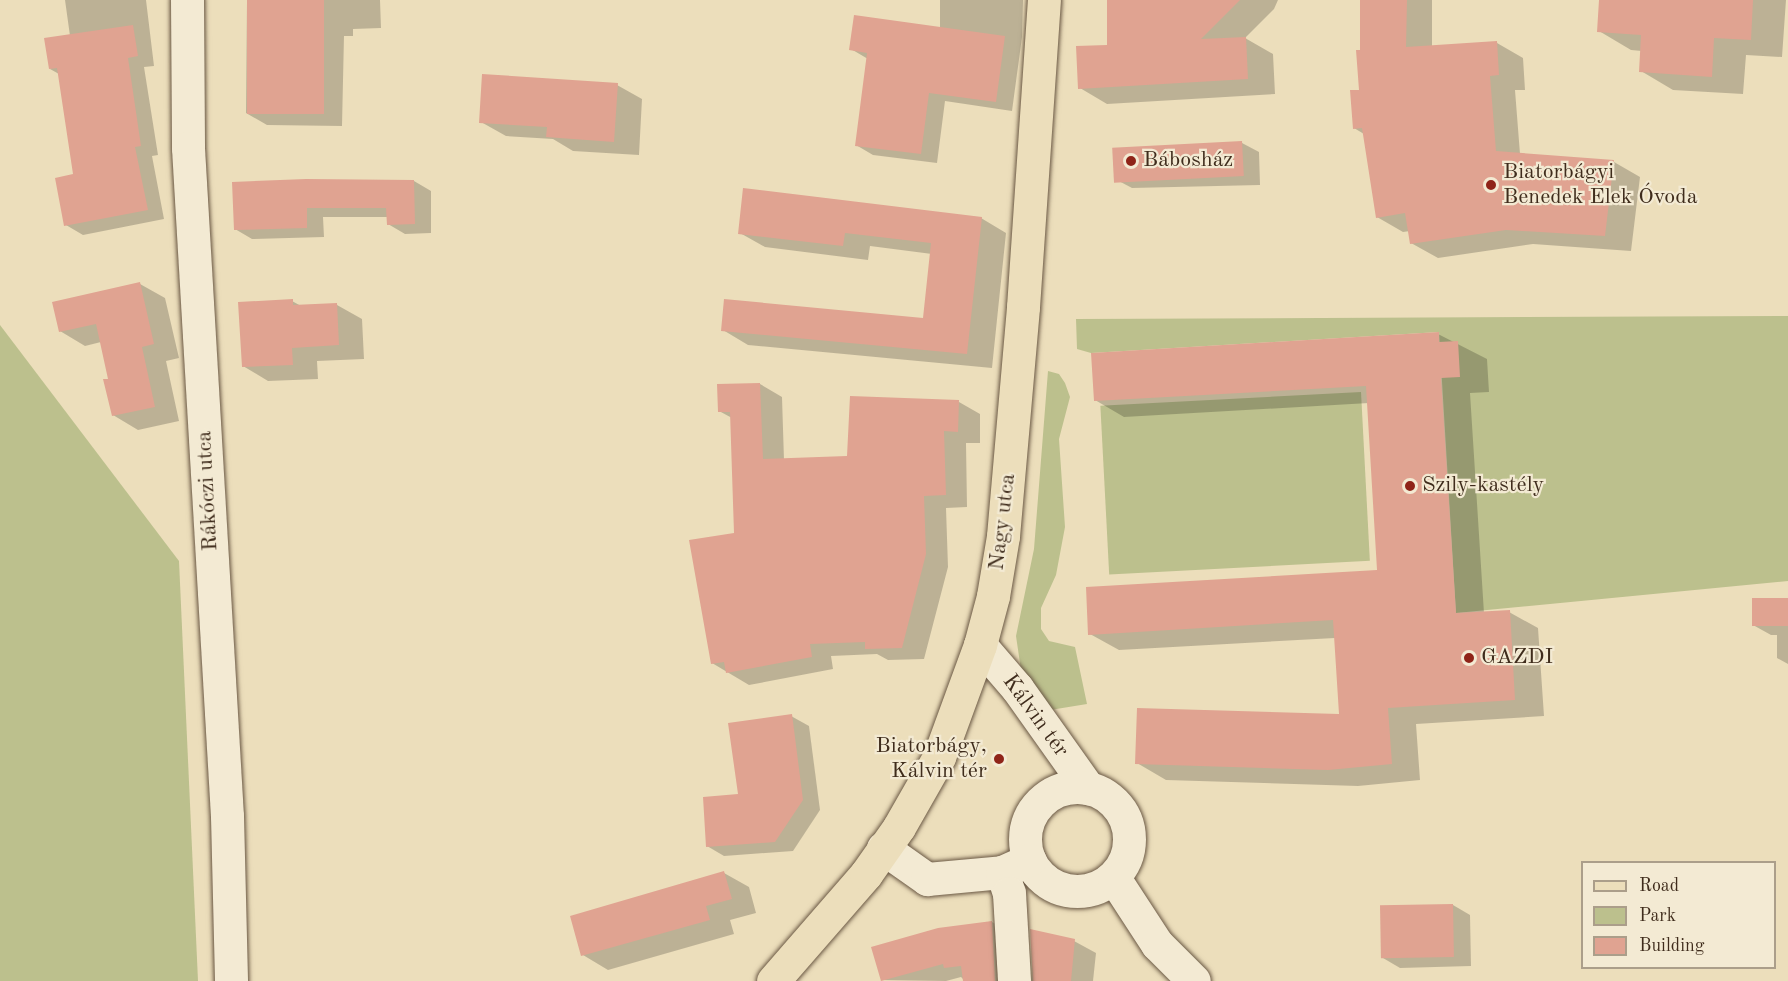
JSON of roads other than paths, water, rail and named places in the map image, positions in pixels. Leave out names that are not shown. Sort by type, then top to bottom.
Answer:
[{"type":"main road","name":"Nagy utca","points":[[773,981],[846,898],[883,848],[939,757],[980,645],[993,596],[1004,536],[1023,307],[1044,0]]},
{"type":"street","name":"Rákóczi utca","points":[[187,0],[188,148],[227,804],[231,981]]},
{"type":"street","name":"Kálvin tér","points":[[980,645],[1017,688],[1088,788]]},
{"type":"street","points":[[883,848],[927,879],[1015,866],[1068,891],[1085,891],[1101,887],[1114,878],[1124,865],[1129,849],[1130,833],[1125,817],[1116,804],[1104,794],[1088,788],[1072,787],[1057,791],[1043,799],[1033,811],[1026,827],[1025,844],[1015,866],[1009,893],[1014,981]]},
{"type":"street","points":[[1114,878],[1157,944],[1194,981]]},
{"type":"place","name":"Bábosház","points":[[1131,161]]},
{"type":"place","name":"Biatorbágyi Benedek Elek Óvoda","points":[[1491,185]]},
{"type":"place","name":"Szily-kastély","points":[[1410,486]]},
{"type":"place","name":"GAZDI","points":[[1469,658]]},
{"type":"place","name":"Biatorbágy, Kálvin tér","points":[[999,759]]}]
